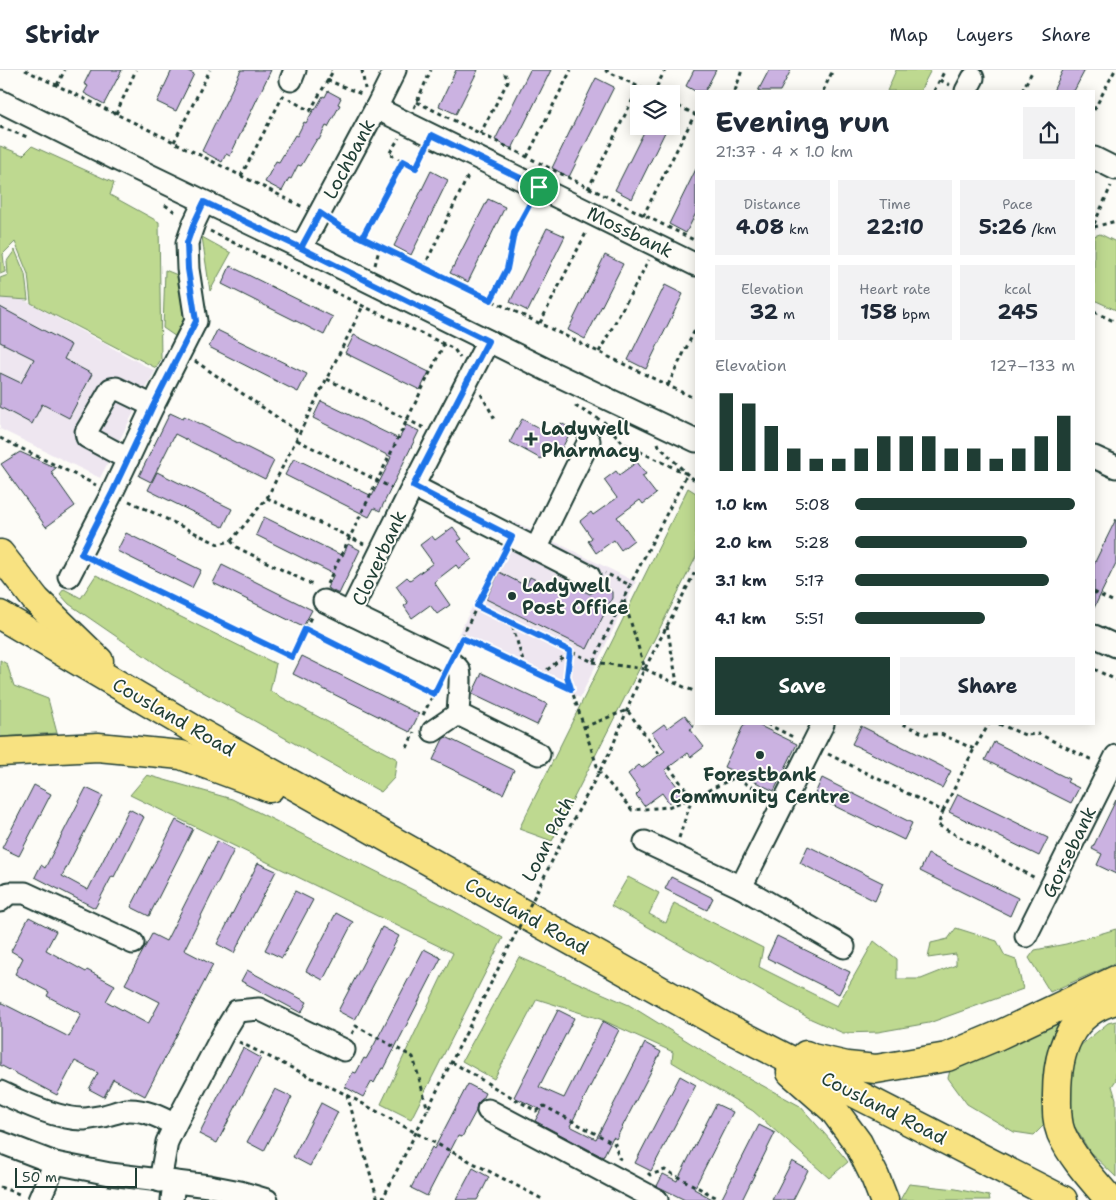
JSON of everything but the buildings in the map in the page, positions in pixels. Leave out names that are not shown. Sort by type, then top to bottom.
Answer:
[{"type":"main road","points":[[0,554],[36,600],[132,692]]},
{"type":"main road","name":"Cousland Road","points":[[0,615],[210,738],[722,1025],[1063,1200]]},
{"type":"main road","points":[[0,752],[98,747],[181,755],[351,818]]},
{"type":"main road","points":[[722,1025],[812,1058],[846,1066],[876,1069],[947,1056],[997,1036],[1116,980]]},
{"type":"main road","points":[[1110,1200],[1069,1150],[1060,1131],[1056,1116],[1058,1071],[1067,1038],[1079,1021],[1095,1009],[1116,1000]]},
{"type":"main road","points":[[722,1025],[793,1073],[834,1110],[858,1143],[884,1200]]},
{"type":"street","name":"Lochbank","points":[[301,248],[320,213],[371,102],[395,70]]},
{"type":"street","points":[[0,101],[695,441]]},
{"type":"street","name":"Mossbank","points":[[371,102],[407,123],[695,265]]},
{"type":"street","points":[[1095,159],[1114,176]]},
{"type":"street","points":[[69,576],[196,321],[188,269],[187,243],[204,202]]},
{"type":"street","name":"Cloverbank","points":[[352,615],[354,605],[410,491],[488,341]]},
{"type":"street","points":[[128,459],[87,437],[86,432],[111,389],[116,388],[153,406]]},
{"type":"street","points":[[536,549],[589,441]]},
{"type":"street","points":[[1095,457],[1116,467]]},
{"type":"street","points":[[410,491],[512,537],[589,576]]},
{"type":"street","name":"Cloverbank","points":[[321,602],[450,662]]},
{"type":"street","points":[[1095,636],[1116,646]]},
{"type":"street","points":[[450,662],[460,671],[458,714]]},
{"type":"street","points":[[433,732],[458,714]]},
{"type":"street","points":[[458,714],[540,754]]},
{"type":"street","points":[[741,887],[822,725]]},
{"type":"street","name":"Gorsebank","points":[[1036,927],[1052,886],[1113,762]]},
{"type":"street","points":[[645,842],[741,887],[844,947]]},
{"type":"street","points":[[0,901],[9,893],[24,893],[133,943]]},
{"type":"street","points":[[168,1188],[167,1142],[223,1034],[237,1011],[259,1009],[344,1050]]},
{"type":"street","points":[[0,1092],[36,1108],[64,1116],[83,1119],[126,1110],[140,1111],[175,1124]]},
{"type":"street","points":[[488,1110],[657,1200]]},
{"type":"street","points":[[0,1142],[55,1164],[110,1174],[168,1188],[210,1186],[267,1200]]},
{"type":"street","points":[[34,1199],[55,1164]]},
{"type":"path","points":[[25,70],[307,209],[320,213],[342,228],[362,238],[695,398]]},
{"type":"path","points":[[57,85],[65,70]]},
{"type":"path","points":[[116,114],[136,70]]},
{"type":"path","points":[[174,142],[210,70]]},
{"type":"path","points":[[241,176],[290,82],[310,110],[333,71],[331,70]]},
{"type":"path","points":[[431,70],[407,123],[390,154],[416,168],[432,135]]},
{"type":"path","points":[[424,267],[474,156],[480,134],[508,82],[505,74],[507,70]]},
{"type":"path","points":[[527,157],[571,70]]},
{"type":"path","points":[[605,70],[635,85]]},
{"type":"path","points":[[658,85],[665,70]]},
{"type":"path","points":[[735,90],[742,70]]},
{"type":"path","points":[[823,90],[833,70]]},
{"type":"path","points":[[1023,90],[1033,70]]},
{"type":"path","points":[[1095,108],[1115,70]]},
{"type":"path","points":[[327,80],[371,102]]},
{"type":"path","points":[[416,102],[695,240]]},
{"type":"path","points":[[540,323],[587,211],[588,188],[630,105]]},
{"type":"path","points":[[680,106],[695,114]]},
{"type":"path","points":[[634,235],[695,116]]},
{"type":"path","points":[[0,127],[36,141]]},
{"type":"path","points":[[362,238],[403,161]]},
{"type":"path","points":[[1095,223],[1114,176]]},
{"type":"path","points":[[491,300],[507,269],[514,233],[539,187]]},
{"type":"path","points":[[159,200],[179,215],[194,223],[454,349],[496,421]]},
{"type":"path","points":[[1095,225],[1116,220]]},
{"type":"path","points":[[599,352],[656,246]]},
{"type":"path","points":[[0,438],[218,544],[231,541],[267,498],[363,306]]},
{"type":"path","points":[[1095,312],[1116,322]]},
{"type":"path","points":[[668,385],[695,330]]},
{"type":"path","points":[[81,554],[292,657],[305,629],[321,602],[444,344]]},
{"type":"path","points":[[181,352],[300,433]]},
{"type":"path","points":[[327,379],[439,436]]},
{"type":"path","points":[[296,440],[378,481],[410,491]]},
{"type":"path","points":[[659,446],[695,480]]},
{"type":"path","points":[[267,498],[380,552]]},
{"type":"path","points":[[305,629],[434,694],[512,537]]},
{"type":"path","points":[[231,541],[238,548],[321,602]]},
{"type":"path","points":[[589,576],[598,569],[630,585],[593,662]]},
{"type":"path","name":"Loan Path","points":[[382,1200],[562,841],[611,750],[645,669],[695,572]]},
{"type":"path","points":[[1095,592],[1116,603]]},
{"type":"path","points":[[624,599],[645,669]]},
{"type":"path","points":[[477,606],[593,662],[645,669],[695,692]]},
{"type":"path","points":[[512,623],[525,668]]},
{"type":"path","points":[[667,626],[677,684]]},
{"type":"path","points":[[462,638],[571,689]]},
{"type":"path","points":[[541,675],[570,651]]},
{"type":"path","points":[[570,651],[567,676],[599,772],[632,810],[668,807],[734,778],[784,802]]},
{"type":"path","points":[[1095,670],[1116,680]]},
{"type":"path","points":[[584,727],[627,710],[660,755]]},
{"type":"path","points":[[769,725],[943,810]]},
{"type":"path","points":[[904,725],[925,734],[941,734],[974,749]]},
{"type":"path","points":[[987,725],[943,810],[938,825],[1052,886]]},
{"type":"path","points":[[1001,725],[1025,735],[1039,734],[1113,762]]},
{"type":"path","points":[[670,767],[692,798]]},
{"type":"path","points":[[673,855],[692,798]]},
{"type":"path","points":[[344,1050],[356,1026],[412,1057],[428,1110]]},
{"type":"path","points":[[223,1034],[347,1095],[544,1200]]},
{"type":"path","points":[[452,1062],[536,1111],[544,1106],[615,1144],[619,1158],[627,1162]]},
{"type":"path","points":[[347,1095],[378,1200]]},
{"type":"path","points":[[507,1120],[508,1095]]},
{"type":"path","points":[[642,1170],[650,1174],[665,1170],[721,1200]]},
{"type":"path","points":[[0,1188],[34,1199]]},
{"type":"shaded area","points":[[0,287],[155,371],[100,478],[0,429]]},
{"type":"shaded area","points":[[515,522],[636,582],[580,698],[456,639]]},
{"type":"green space","points":[[896,70],[931,70],[921,90],[887,90]]},
{"type":"green space","points":[[0,146],[23,155],[32,146],[114,183],[110,195],[159,222],[161,359],[156,368],[31,303],[28,274],[15,242],[3,254],[5,272],[0,274]]},
{"type":"green space","points":[[1100,234],[1116,242],[1116,310],[1095,300],[1095,236]]},
{"type":"green space","points":[[202,237],[231,253],[210,291]]},
{"type":"green space","points":[[15,250],[25,274],[28,300],[0,298],[0,278],[8,275],[7,261]]},
{"type":"green space","points":[[165,270],[180,276],[187,321],[179,339],[163,328]]},
{"type":"green space","points":[[688,488],[695,492],[695,559],[552,841],[519,829]]},
{"type":"green space","points":[[96,575],[276,664],[270,691],[397,759],[394,778],[381,792],[171,674],[69,604],[60,594],[64,589],[81,598]]},
{"type":"green space","points":[[0,660],[7,664],[14,686],[48,699],[57,733],[0,737]]},
{"type":"green space","points":[[147,775],[232,799],[439,903],[503,938],[411,1119],[381,1104],[453,953],[130,795]]},
{"type":"green space","points":[[628,877],[659,893],[649,914],[666,923],[674,903],[763,948],[759,967],[837,1006],[874,941],[897,959],[897,979],[921,979],[956,965],[956,954],[928,958],[931,943],[948,939],[956,928],[997,941],[1005,956],[1016,960],[1023,989],[929,1023],[878,1032],[843,1033],[811,1019],[611,906]]},
{"type":"green space","points":[[1116,929],[1116,963],[1050,992],[1029,958],[1035,950],[1066,944]]},
{"type":"green space","points":[[519,957],[629,1005],[734,1070],[800,1106],[848,1162],[829,1178],[753,1111],[672,1062],[673,1052],[600,1019],[537,999],[494,1079],[462,1061]]},
{"type":"green space","points":[[1066,1012],[1071,1020],[1052,1043],[1043,1075],[1044,1125],[1034,1135],[1014,1132],[967,1104],[948,1078],[952,1063]]},
{"type":"green space","points":[[1116,1021],[1116,1080],[1112,1086],[1116,1099],[1116,1177],[1090,1152],[1067,1114],[1064,1079],[1075,1050],[1108,1023]]},
{"type":"green space","points":[[909,1184],[956,1189],[989,1196],[990,1200],[900,1200]]},
{"type":"place","name":"Ladywell Pharmacy","points":[[531,439]]},
{"type":"place","name":"Ladywell Post Office","points":[[512,596]]},
{"type":"place","name":"Forestbank Community Centre","points":[[760,755]]},
{"type":"route","points":[[539,187],[432,135],[416,168],[403,161],[362,238],[342,228],[320,213],[301,248],[204,202],[187,243],[188,269],[196,321],[81,554],[292,657],[305,629],[434,694],[462,638],[571,689],[567,676],[570,651],[477,606],[512,537],[413,486],[488,341],[301,248],[320,213],[342,228],[491,300],[507,269],[514,233],[539,187]]}]
